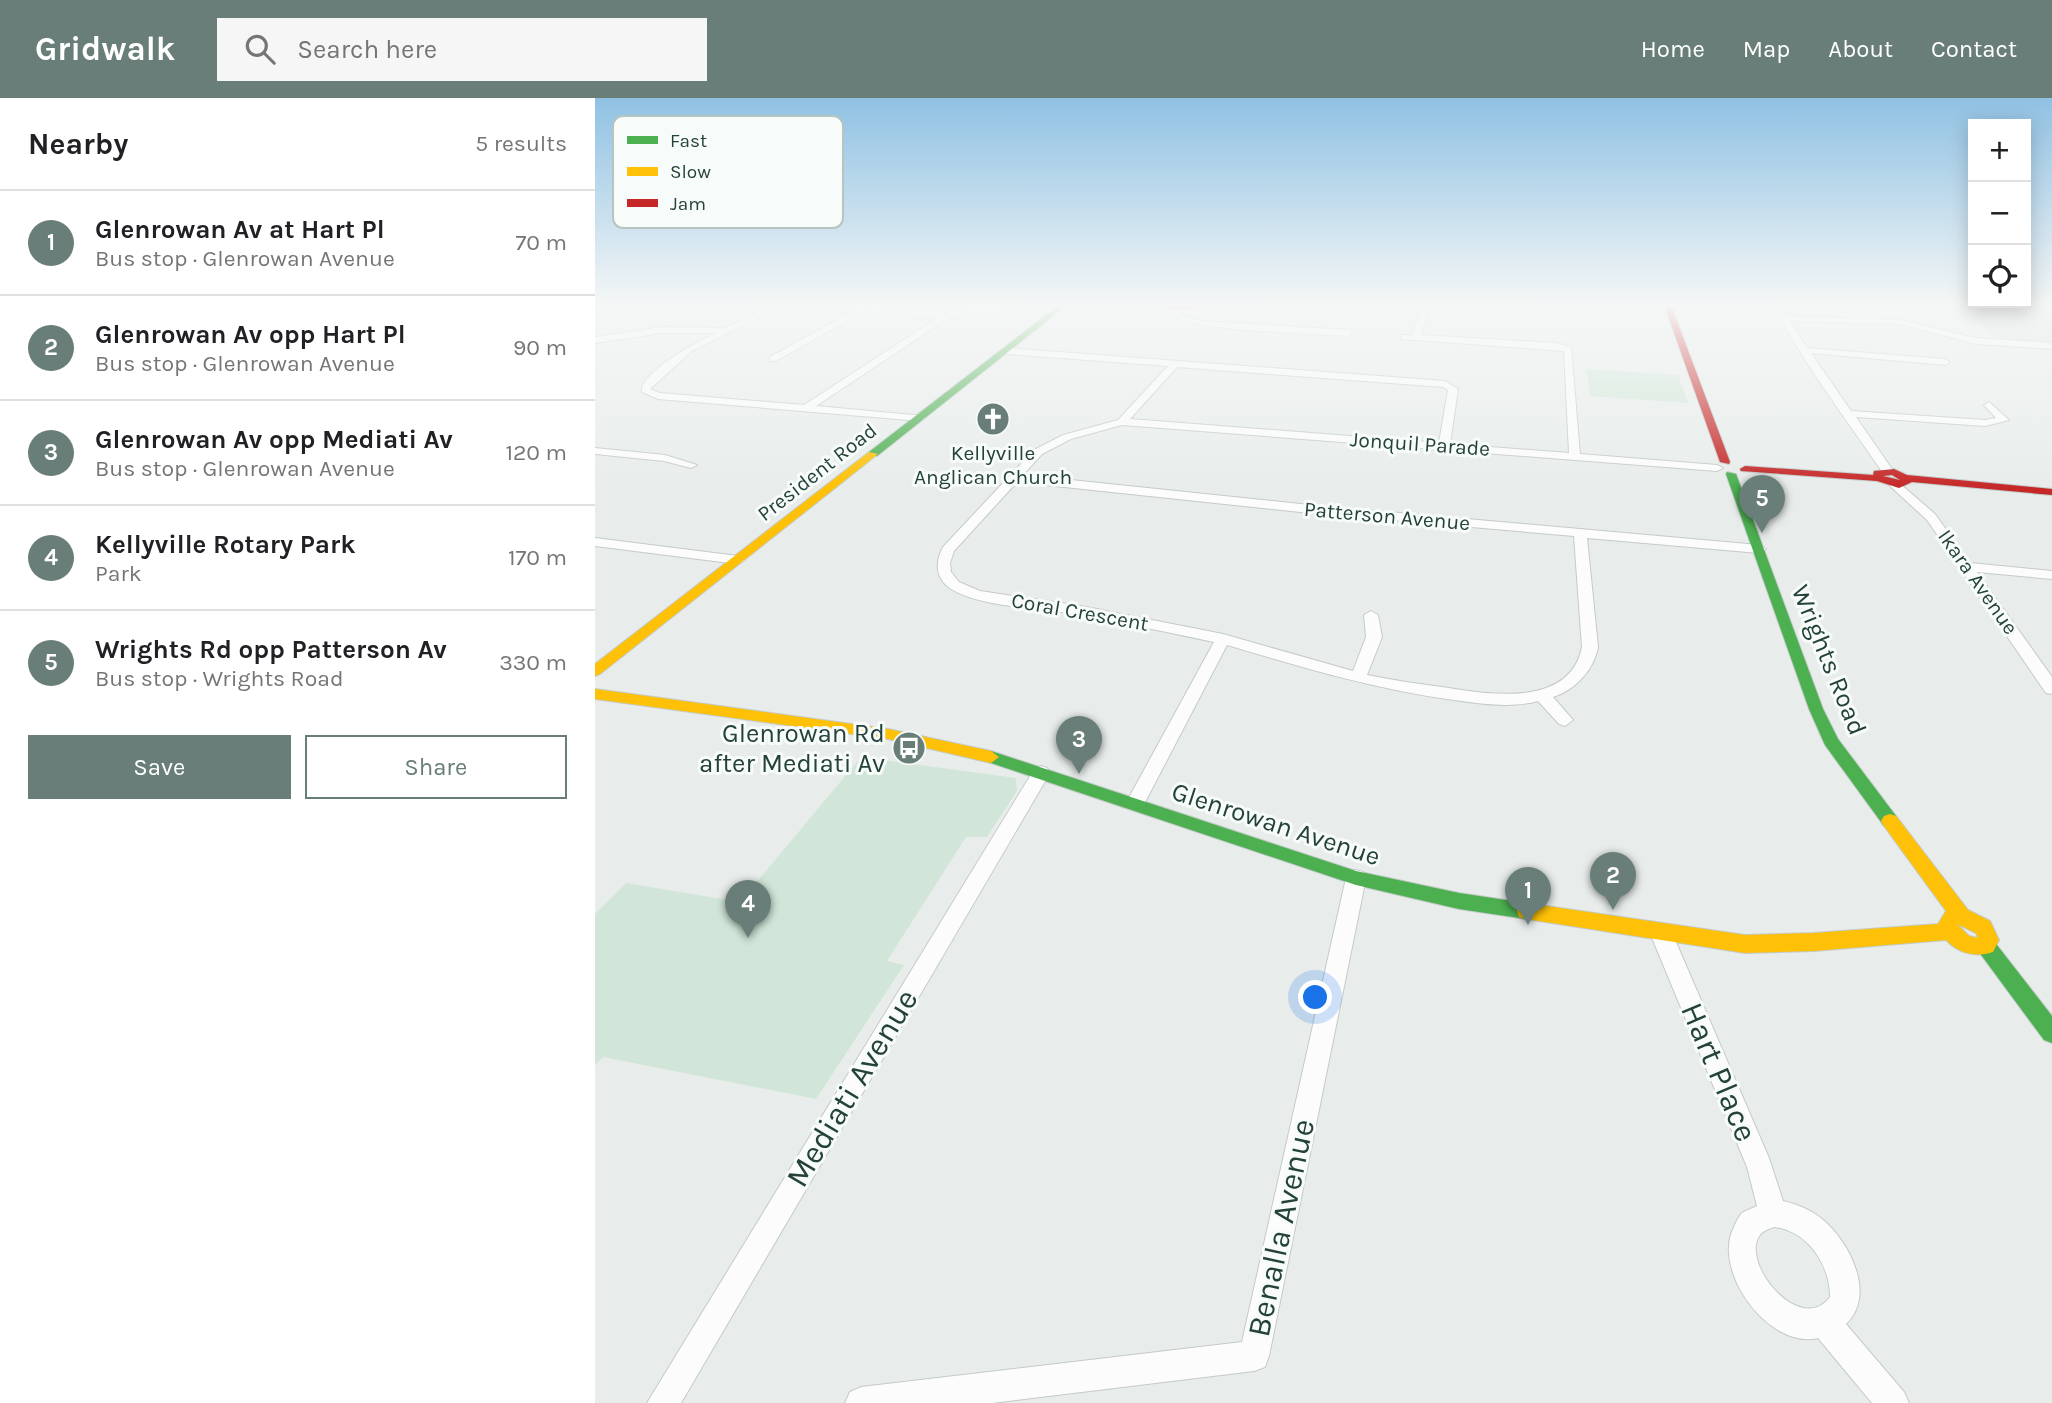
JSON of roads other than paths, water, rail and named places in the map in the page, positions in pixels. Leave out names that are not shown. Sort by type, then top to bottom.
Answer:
[{"type":"street","points":[[667,366],[647,384],[645,390],[658,396],[921,418]]},
{"type":"street","points":[[807,408],[869,366]]},
{"type":"street","name":"President Road","points":[[595,671],[988,366]]},
{"type":"street","points":[[1122,422],[1172,366]]},
{"type":"street","points":[[1222,366],[1450,385],[1453,389],[1444,446]]},
{"type":"street","points":[[1569,366],[1575,456]]},
{"type":"street","name":"Wrights Road","points":[[1690,366],[1816,709],[1832,741],[1961,916],[1983,927],[1989,940],[1986,946]]},
{"type":"street","name":"Ikara Avenue","points":[[1815,366],[1892,478],[1931,517],[1968,567],[2052,689]]},
{"type":"street","points":[[1850,414],[1985,423],[2004,421],[1989,405]]},
{"type":"street","name":"Jonquil Parade","points":[[1122,422],[1729,468]]},
{"type":"street","name":"Coral Crescent","points":[[1122,422],[1052,442],[1038,453],[948,550],[943,563],[944,572],[954,585],[977,595],[1081,610],[1223,639],[1358,678],[1487,699],[1514,700],[1542,695],[1563,687],[1574,678],[1588,658],[1590,647],[1580,533]]},
{"type":"street","points":[[595,450],[665,458],[691,465]]},
{"type":"street","points":[[1729,468],[1892,478],[2052,492]]},
{"type":"street","name":"Patterson Avenue","points":[[1015,478],[1310,509],[1759,549]]},
{"type":"street","points":[[595,542],[738,560]]},
{"type":"street","points":[[1968,567],[2052,575]]},
{"type":"street","points":[[1358,678],[1374,637],[1371,615]]},
{"type":"street","points":[[1135,803],[1223,639]]},
{"type":"street","name":"Glenrowan Avenue","points":[[595,694],[900,736],[974,752],[1356,878],[1459,901],[1661,933],[1763,944],[1949,931]]},
{"type":"street","points":[[1542,695],[1565,719]]},
{"type":"street","name":"Mediati Avenue","points":[[663,1403],[1041,773]]},
{"type":"street","name":"Benalla Avenue","points":[[861,1403],[1254,1356],[1356,878]]},
{"type":"street","points":[[1961,916],[1948,919],[1949,931],[1970,946],[1986,946],[2052,1033]]},
{"type":"street","name":"Hart Place","points":[[1661,933],[1760,1167],[1773,1213]]},
{"type":"street","points":[[1773,1213],[1788,1215],[1819,1234],[1841,1268],[1845,1285],[1844,1302],[1837,1315],[1825,1322],[1811,1325],[1778,1313],[1751,1283],[1741,1249],[1743,1235],[1749,1223],[1759,1215],[1773,1213]]},
{"type":"street","points":[[1825,1322],[1893,1403]]},
{"type":"place","name":"Kellyville Anglican Church","points":[[993,419]]},
{"type":"place","name":"Wrights Rd opp Patterson Av","points":[[1762,533]]},
{"type":"place","name":"Glenrowan Rd after Mediati Av","points":[[909,748]]},
{"type":"place","name":"Glenrowan Av opp Mediati Av","points":[[1079,774]]},
{"type":"place","name":"Glenrowan Av opp Hart Pl","points":[[1613,910]]},
{"type":"place","name":"Glenrowan Av at Hart Pl","points":[[1528,925]]},
{"type":"place","name":"Kellyville Rotary Park","points":[[748,938]]}]
